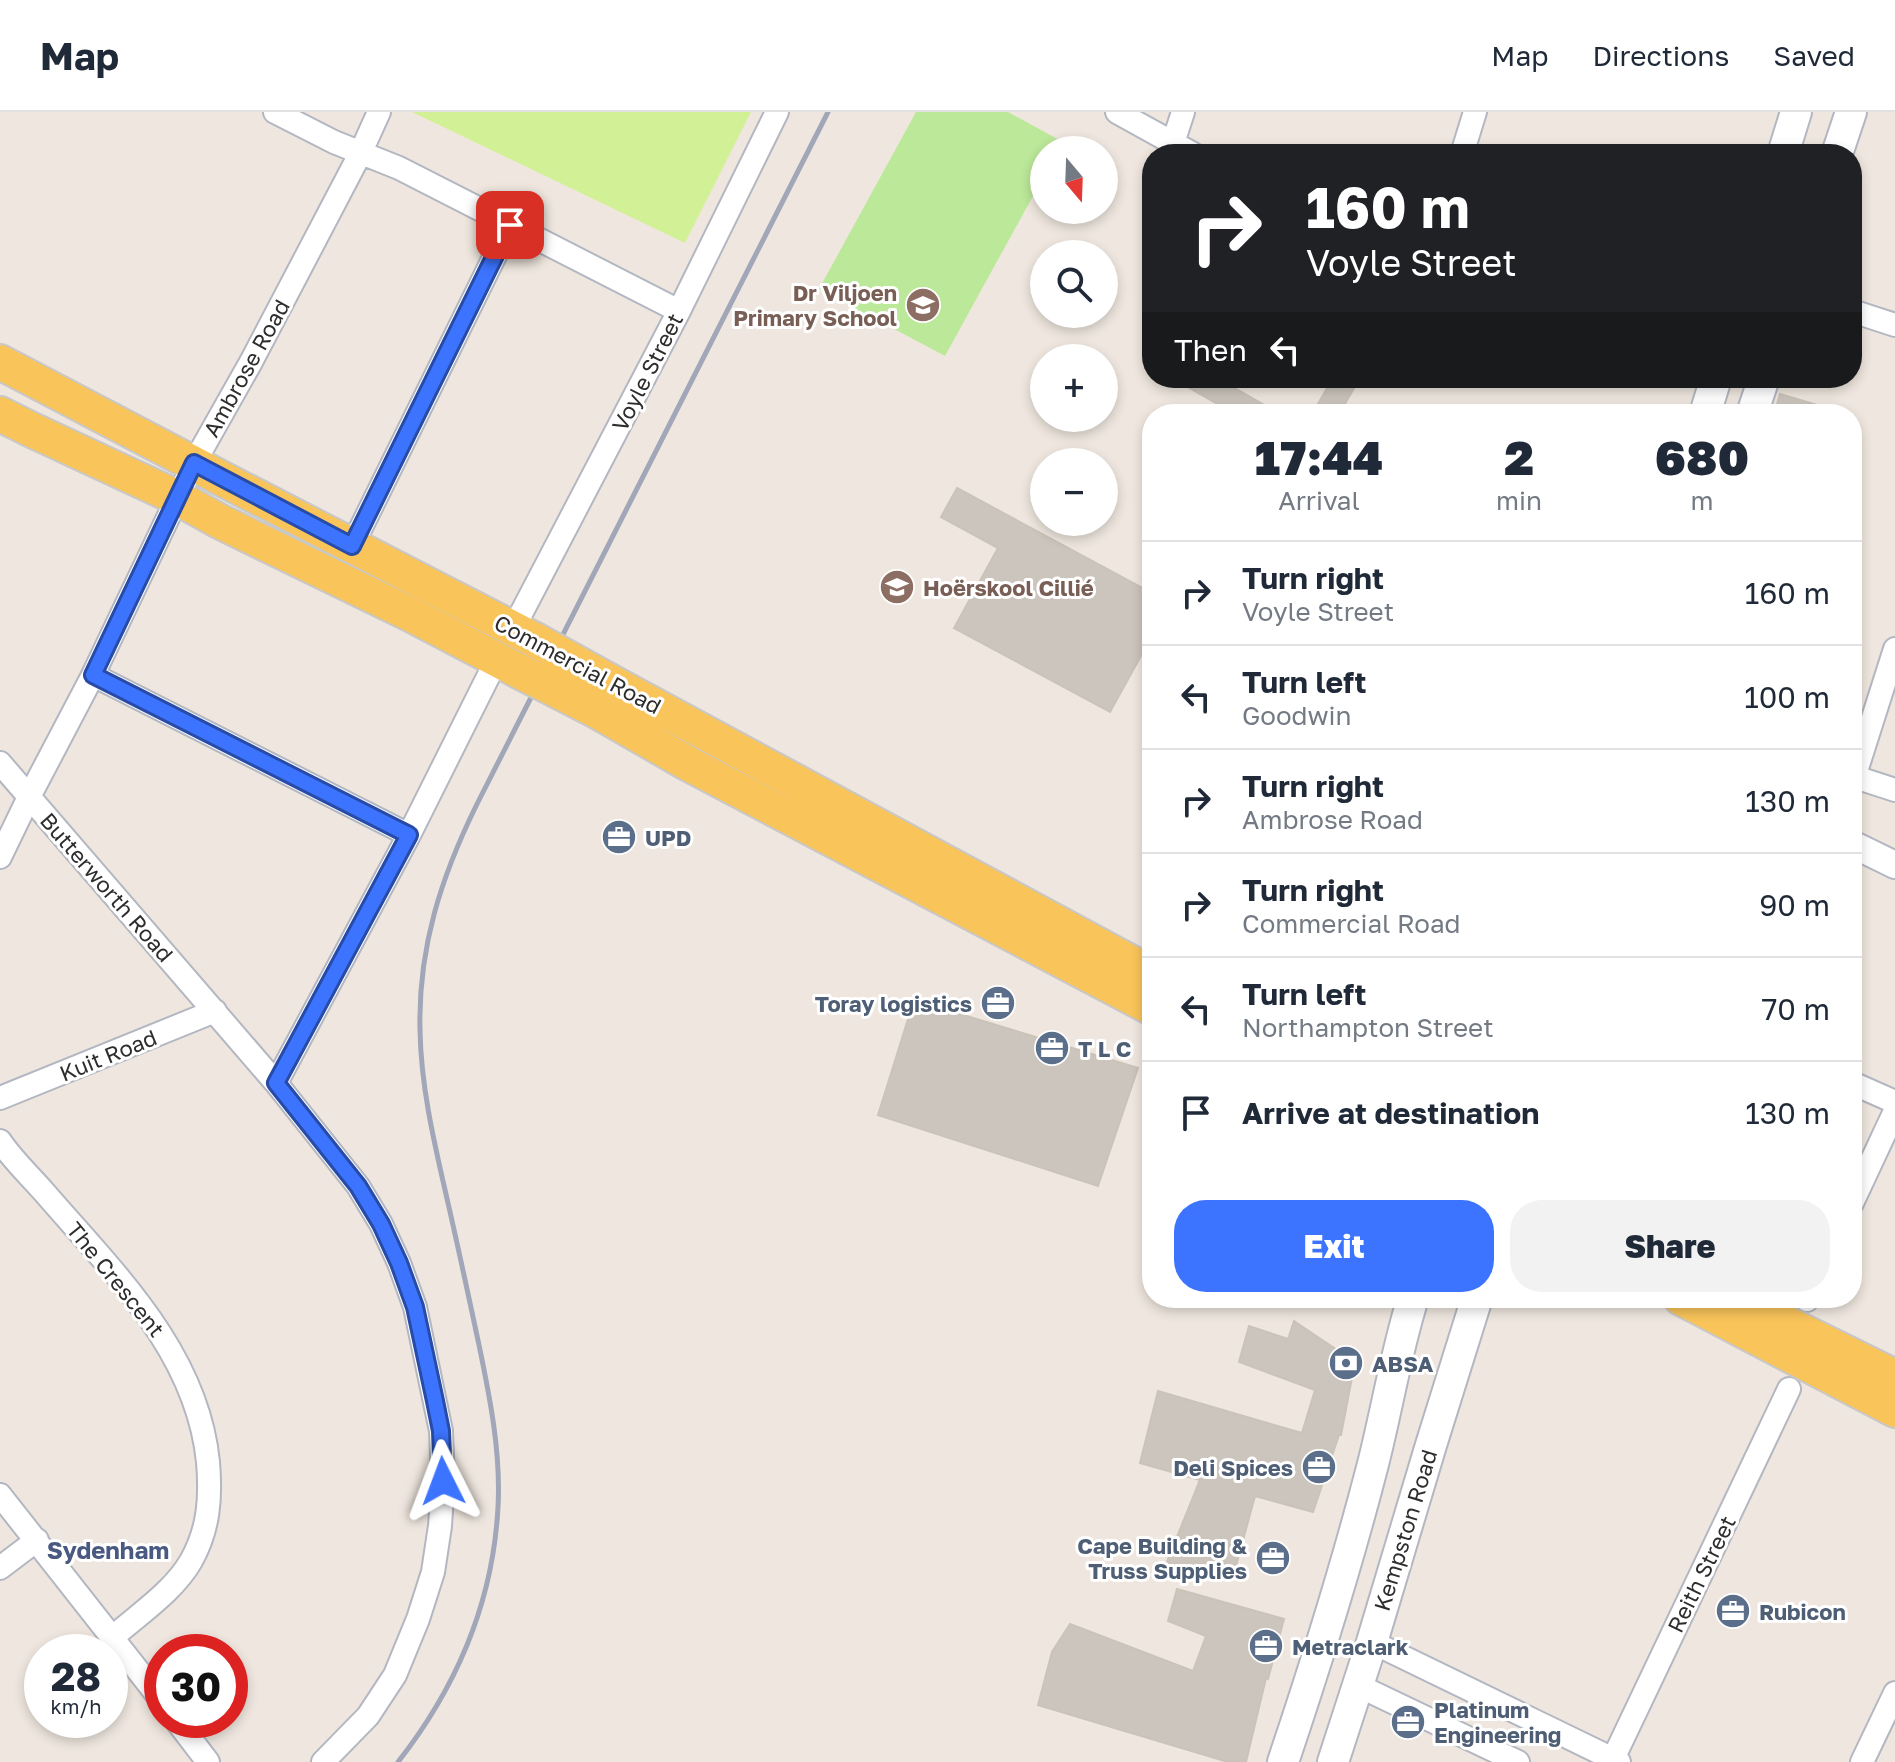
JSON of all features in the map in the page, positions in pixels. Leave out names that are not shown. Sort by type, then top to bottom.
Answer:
[{"type":"main road","points":[[1786,144],[1796,112]]},
{"type":"main road","points":[[1840,144],[1851,112]]},
{"type":"main road","name":"Commercial Road","points":[[0,362],[524,635],[701,770],[1142,1003]]},
{"type":"main road","name":"Commercial Road","points":[[0,414],[178,498],[507,664],[603,696],[1142,969]]},
{"type":"main road","points":[[1283,1762],[1318,1659],[1374,1462],[1408,1308]]},
{"type":"main road","name":"Kempston Road","points":[[1333,1762],[1474,1308]]},
{"type":"main road","points":[[1700,1308],[1895,1410]]},
{"type":"main road","points":[[1755,1308],[1895,1377]]},
{"type":"street","points":[[275,112],[360,154],[399,168],[679,311]]},
{"type":"street","name":"Ambrose Road","points":[[29,797],[93,675],[194,463],[251,362],[379,112]]},
{"type":"street","name":"Voyle Street","points":[[524,635],[777,112]]},
{"type":"street","points":[[1117,112],[1173,143],[1183,112]]},
{"type":"street","points":[[1465,144],[1475,112]]},
{"type":"street","points":[[352,546],[510,225]]},
{"type":"street","points":[[1862,314],[1895,325]]},
{"type":"street","points":[[1862,752],[1895,649]]},
{"type":"street","points":[[276,1083],[409,835],[507,664]]},
{"type":"street","points":[[93,675],[409,835]]},
{"type":"street","name":"Butterworth Road","points":[[0,763],[276,1083],[358,1186],[381,1224],[415,1307],[441,1431],[443,1481],[433,1572],[395,1675],[368,1716],[323,1762]]},
{"type":"street","points":[[1862,782],[1895,790]]},
{"type":"street","points":[[0,857],[29,797]]},
{"type":"street","points":[[1862,849],[1895,865]]},
{"type":"street","name":"Kuit Road","points":[[0,1098],[215,1011]]},
{"type":"street","points":[[1862,1087],[1895,1102]]},
{"type":"street","points":[[1862,1182],[1895,1111]]},
{"type":"street","name":"The Crescent","points":[[0,1141],[141,1306],[171,1349],[201,1424],[210,1489],[209,1512],[200,1542],[190,1563],[170,1588],[116,1634]]},
{"type":"street","name":"Reith Street","points":[[1616,1760],[1789,1389]]},
{"type":"street","points":[[0,1495],[111,1634]]},
{"type":"street","points":[[0,1568],[37,1540]]},
{"type":"street","points":[[1372,1642],[1616,1760]]},
{"type":"street","points":[[128,1657],[144,1677]]},
{"type":"street","points":[[1357,1685],[1518,1762]]},
{"type":"street","points":[[1862,1762],[1895,1693]]},
{"type":"street","points":[[190,1738],[208,1762]]},
{"type":"green space","points":[[412,112],[751,112],[685,243]]},
{"type":"green space","points":[[916,112],[1008,112],[1052,136],[1030,136],[1030,201],[945,356],[819,289]]},
{"type":"building","points":[[1190,388],[1234,388],[1262,404],[1218,404]]},
{"type":"building","points":[[1327,388],[1354,388],[1345,404],[1318,404]]},
{"type":"building","points":[[1780,394],[1814,404],[1777,404]]},
{"type":"building","points":[[957,488],[1030,527],[1030,536],[1046,536],[1142,588],[1142,654],[1110,712],[954,628],[998,548],[941,517]]},
{"type":"building","points":[[914,1000],[1138,1068],[1098,1186],[878,1115]]},
{"type":"building","points":[[1294,1321],[1355,1362],[1341,1435],[1313,1512],[1255,1496],[1233,1577],[1166,1564],[1200,1480],[1140,1463],[1158,1391],[1302,1433],[1315,1390],[1239,1362],[1249,1326],[1288,1339]]},
{"type":"building","points":[[1177,1589],[1284,1619],[1246,1762],[1228,1762],[1038,1705],[1052,1652],[1070,1624],[1193,1671],[1206,1636],[1168,1621]]},
{"type":"railway","points":[[398,1762],[437,1704],[468,1642],[488,1577],[498,1507],[498,1466],[491,1405],[423,1074],[420,1000],[434,914],[477,804],[828,112]]},
{"type":"place","name":"Dr Viljoen Primary School","points":[[923,305]]},
{"type":"place","name":"Hoërskool Cillié","points":[[897,587]]},
{"type":"place","name":"UPD","points":[[619,837]]},
{"type":"place","name":"Toray logistics","points":[[998,1003]]},
{"type":"place","name":"T L C","points":[[1052,1048]]},
{"type":"place","name":"ABSA","points":[[1346,1363]]},
{"type":"place","name":"Deli Spices","points":[[1319,1467]]},
{"type":"place","name":"Cape Building & Truss Supplies","points":[[1273,1558]]},
{"type":"place","name":"Rubicon","points":[[1733,1611]]},
{"type":"place","name":"Metraclark","points":[[1266,1646]]},
{"type":"place","name":"Platinum Engineering","points":[[1408,1722]]},
{"type":"district","name":"Sydenham","points":[[108,1549]]},
{"type":"route","points":[[443,1481],[441,1431],[435,1401],[415,1307],[399,1263],[381,1224],[358,1186],[276,1083],[409,835],[93,675],[194,463],[352,546],[510,225]]}]
